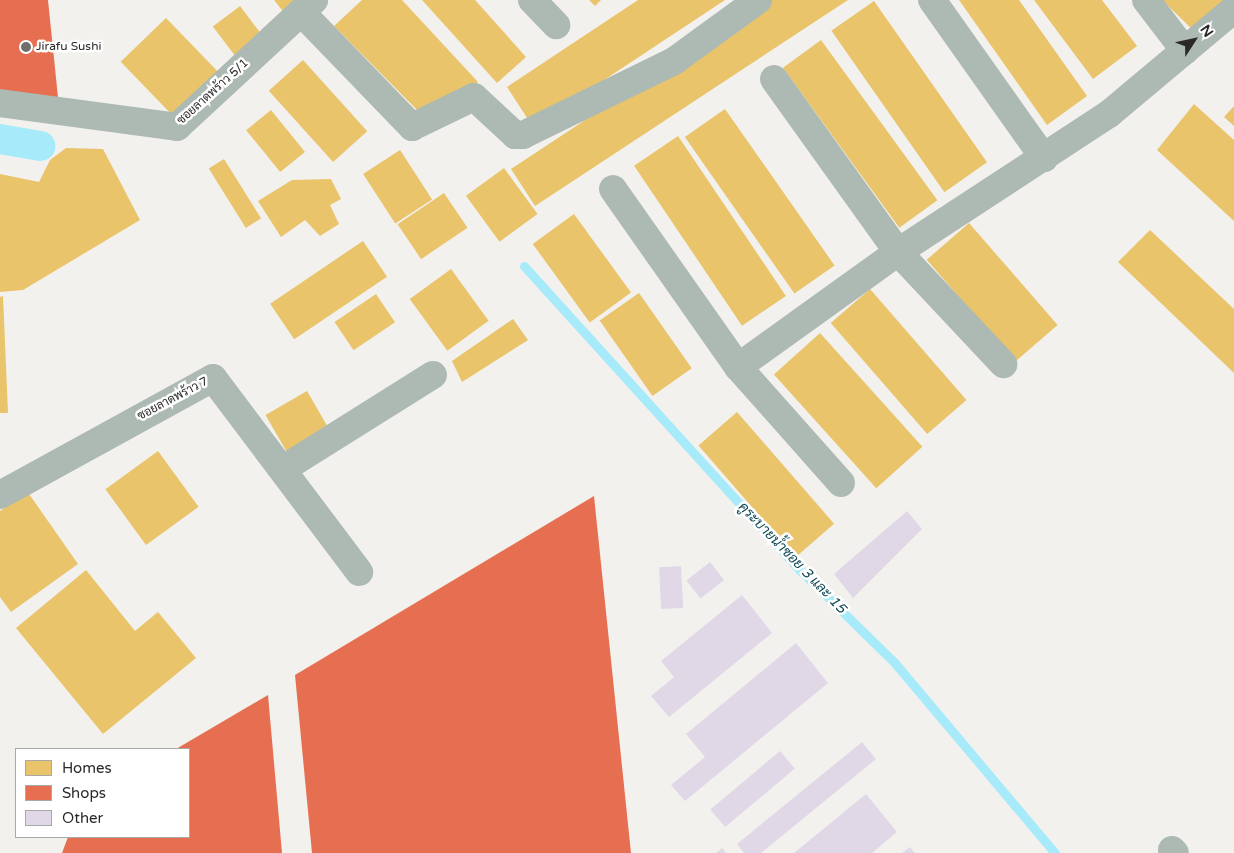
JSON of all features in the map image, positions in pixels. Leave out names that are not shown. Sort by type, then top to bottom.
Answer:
[{"type":"street","points":[[532,0],[556,25]]},
{"type":"street","points":[[308,6],[412,127],[474,97],[515,135],[523,136],[674,61],[758,0]]},
{"type":"street","points":[[932,0],[1044,158]]},
{"type":"street","points":[[1146,0],[1185,51]]},
{"type":"street","name":"ซอยลาดพร้าว 5/1","points":[[0,103],[177,127],[308,6]]},
{"type":"street","points":[[738,367],[898,252],[1109,114],[1234,9]]},
{"type":"street","points":[[774,79],[898,252],[1003,364]]},
{"type":"street","points":[[613,189],[738,367],[841,483]]},
{"type":"street","points":[[283,469],[433,374]]},
{"type":"street","name":"ซอยลาดพร้าว 7","points":[[0,496],[213,378],[359,572]]},
{"type":"building: Homes","points":[[274,0],[311,0],[289,19]]},
{"type":"building: Homes","points":[[362,0],[402,0],[478,82],[426,119],[334,26]]},
{"type":"building: Homes","points":[[422,0],[475,0],[526,57],[497,83]]},
{"type":"building: Homes","points":[[589,0],[601,0],[595,6]]},
{"type":"building: Homes","points":[[638,0],[725,0],[533,127],[507,87]]},
{"type":"building: Homes","points":[[767,0],[848,0],[535,206],[511,169]]},
{"type":"building: Homes","points":[[959,0],[1019,0],[1087,96],[1047,125]]},
{"type":"building: Homes","points":[[1034,0],[1102,0],[1137,46],[1093,79]]},
{"type":"building: Homes","points":[[1162,0],[1230,0],[1197,34]]},
{"type":"building: Homes","points":[[874,1],[987,162],[944,192],[831,31]]},
{"type":"building: Homes","points":[[240,6],[266,41],[239,62],[213,26]]},
{"type":"building: Homes","points":[[166,18],[220,74],[175,118],[121,62]]},
{"type":"building: Homes","points":[[821,40],[937,200],[899,228],[783,68]]},
{"type":"building: Homes","points":[[303,60],[367,131],[333,162],[269,91]]},
{"type":"building: Homes","points":[[1194,104],[1234,140],[1234,221],[1157,150]]},
{"type":"building: Homes","points":[[1234,106],[1234,126],[1224,117]]},
{"type":"building: Homes","points":[[725,109],[835,265],[794,294],[685,137]]},
{"type":"building: Homes","points":[[271,110],[305,152],[280,172],[246,130]]},
{"type":"building: Homes","points":[[678,136],[786,296],[742,326],[634,166]]},
{"type":"building: Homes","points":[[66,148],[103,149],[140,220],[23,290],[0,292],[0,174],[39,182],[50,160]]},
{"type":"building: Homes","points":[[400,150],[432,199],[395,223],[363,174]]},
{"type":"building: Homes","points":[[224,159],[261,218],[246,228],[209,169]]},
{"type":"building: Homes","points":[[504,168],[538,214],[499,242],[466,196]]},
{"type":"building: Homes","points":[[331,179],[341,199],[330,205],[339,224],[320,236],[305,220],[281,237],[258,201],[292,180]]},
{"type":"building: Homes","points":[[444,193],[467,228],[421,259],[398,224]]},
{"type":"building: Homes","points":[[574,214],[631,292],[590,322],[533,244]]},
{"type":"building: Homes","points":[[969,223],[1058,325],[1015,362],[927,260]]},
{"type":"building: Homes","points":[[1150,230],[1234,309],[1234,373],[1118,262]]},
{"type":"building: Homes","points":[[363,241],[387,277],[294,339],[270,304]]},
{"type":"building: Homes","points":[[451,269],[489,321],[447,351],[410,299]]},
{"type":"building: Homes","points":[[870,289],[966,400],[927,434],[831,323]]},
{"type":"building: Homes","points":[[639,293],[692,368],[652,396],[600,321]]},
{"type":"building: Homes","points":[[376,294],[395,322],[354,350],[335,322]]},
{"type":"building: Homes","points":[[3,296],[8,413],[0,413],[0,297]]},
{"type":"building: Homes","points":[[513,319],[528,340],[462,382],[452,361]]},
{"type":"building: Homes","points":[[820,333],[922,447],[876,488],[774,374]]},
{"type":"building: Homes","points":[[307,391],[331,433],[289,457],[265,415]]},
{"type":"building: Homes","points":[[737,412],[834,524],[796,557],[699,445]]},
{"type":"building: Homes","points":[[158,451],[199,507],[146,545],[105,489]]},
{"type":"building: Homes","points":[[27,491],[78,564],[11,612],[0,597],[0,511]]},
{"type":"building: Homes","points":[[86,570],[135,631],[158,612],[196,658],[103,734],[16,628]]},
{"type":"building: Shops","name":"Jirafu Sushi","points":[[0,0],[48,0],[59,107],[0,95]]},
{"type":"building: Shops","points":[[594,496],[631,853],[312,853],[295,675]]},
{"type":"building: Shops","points":[[268,695],[282,853],[62,853],[68,838],[190,838],[190,748],[178,748]]},
{"type":"building: Other","points":[[907,511],[922,529],[853,598],[834,574]]},
{"type":"building: Other","points":[[710,562],[724,580],[701,599],[686,580]]},
{"type":"building: Other","points":[[681,566],[683,608],[661,609],[659,567]]},
{"type":"building: Other","points":[[742,595],[772,633],[669,717],[651,696],[674,677],[661,661]]},
{"type":"building: Other","points":[[796,643],[828,683],[685,801],[671,785],[705,757],[686,734]]},
{"type":"building: Other","points":[[862,742],[876,759],[761,853],[744,853],[737,844]]},
{"type":"building: Other","points":[[780,751],[795,769],[725,827],[710,809]]},
{"type":"building: Other","points":[[866,794],[897,832],[872,853],[794,853]]},
{"type":"building: Other","points":[[910,847],[915,853],[902,853]]},
{"type":"building: Other","points":[[722,848],[726,853],[716,853]]},
{"type":"waterway","points":[[0,139],[40,146]]},
{"type":"waterway","name":"คูระบายน้ำซอย 3 และ 15","points":[[524,266],[801,571],[894,662],[1055,853]]},
{"type":"place","name":"Jirafu Sushi","points":[[26,47]]}]
